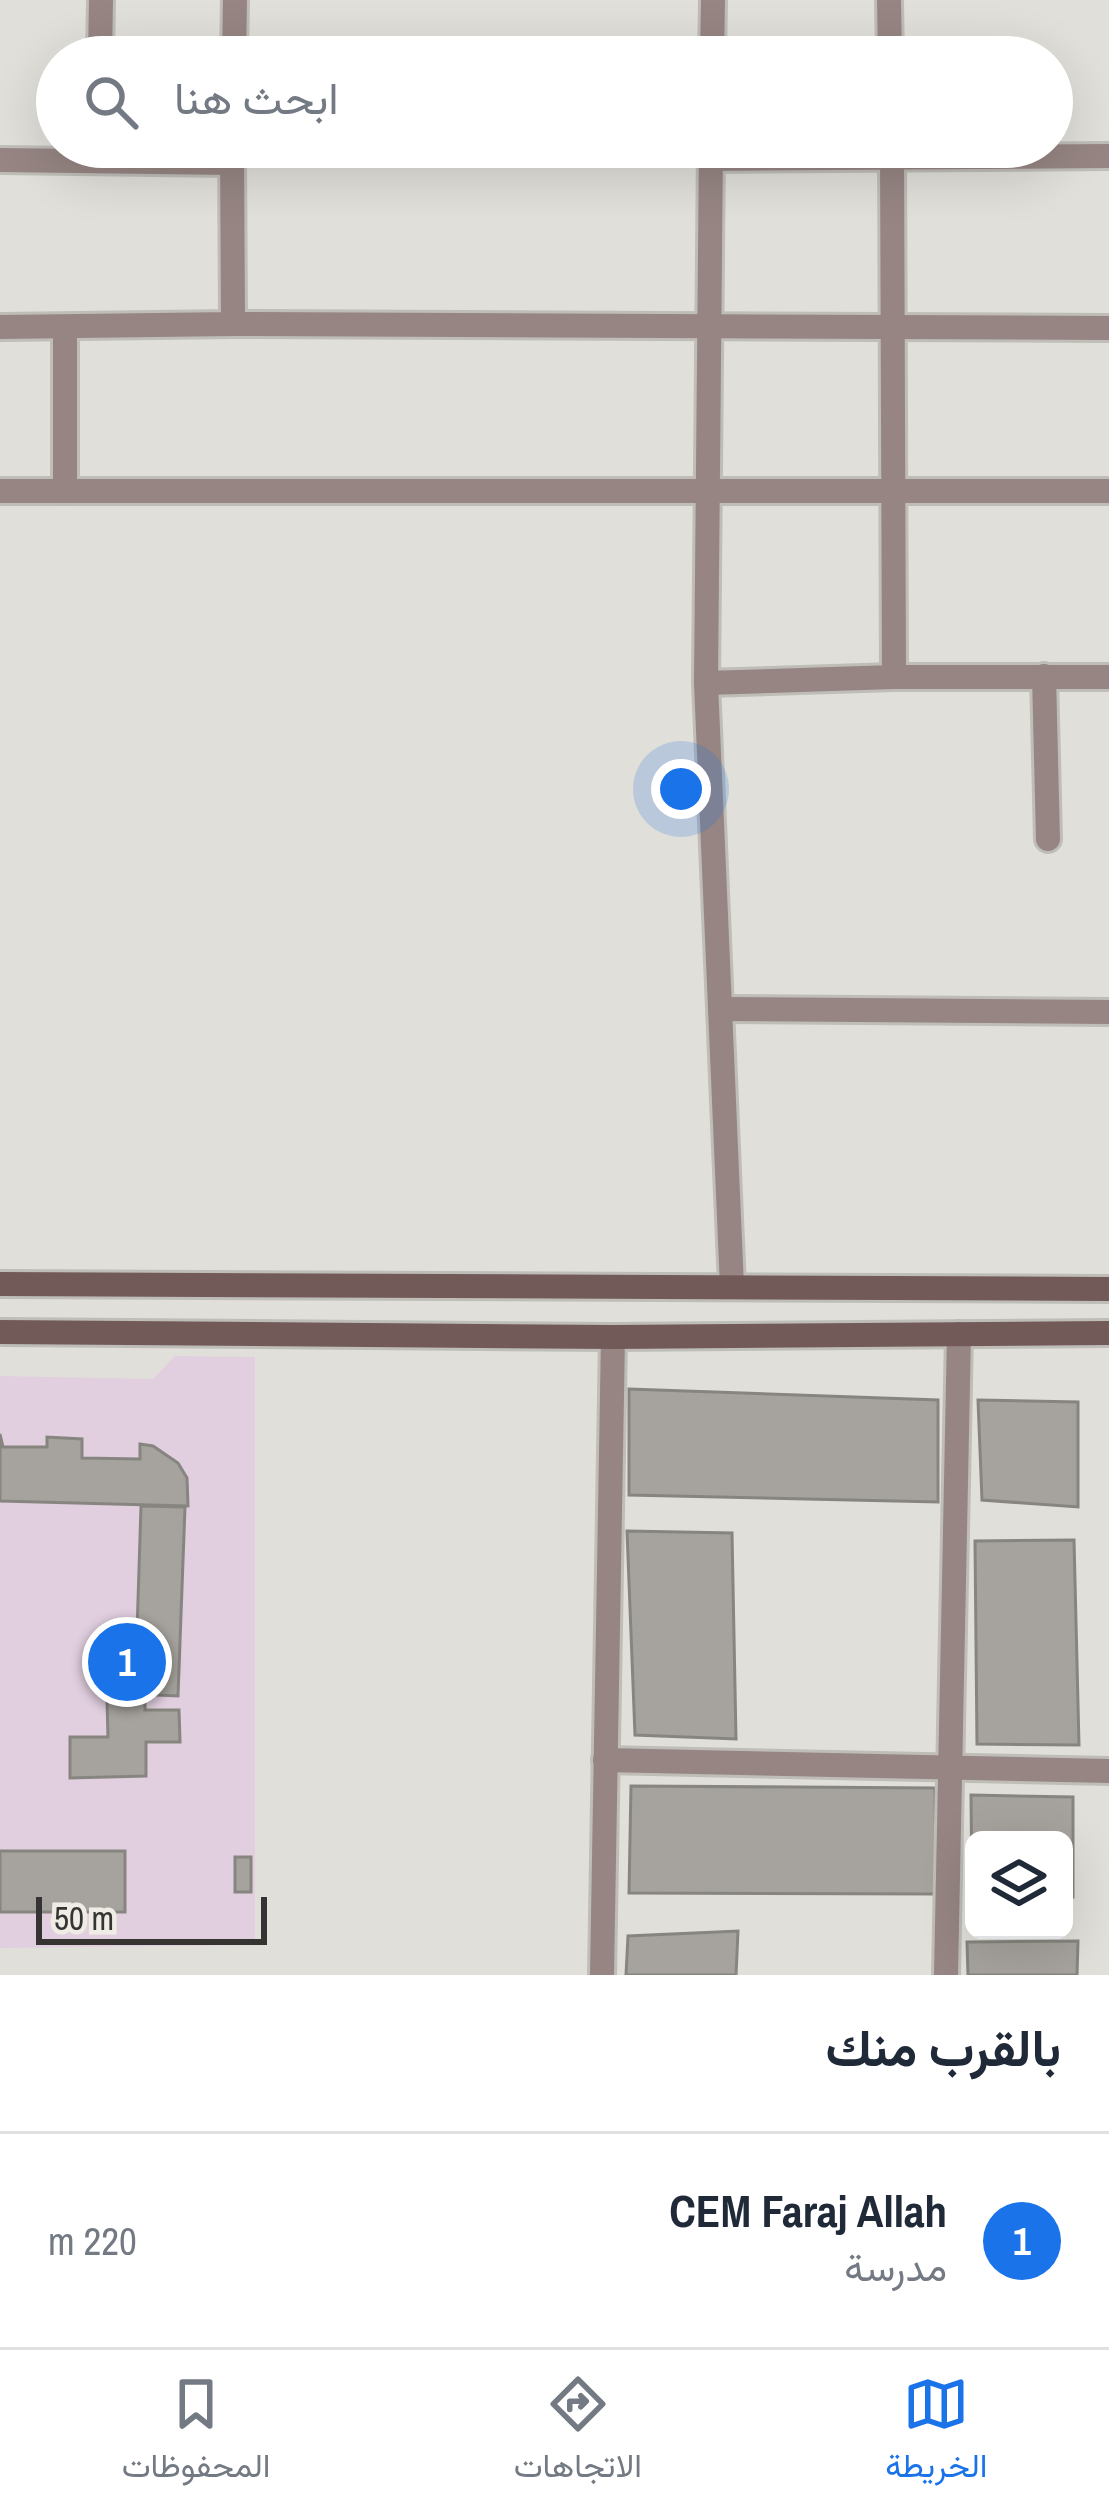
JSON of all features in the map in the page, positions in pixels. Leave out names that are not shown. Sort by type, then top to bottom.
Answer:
[{"type":"main road","points":[[0,1284],[1109,1289]]},
{"type":"main road","points":[[0,1332],[613,1337],[1109,1333]]},
{"type":"street","points":[[100,0],[100,36]]},
{"type":"street","points":[[235,36],[236,0]]},
{"type":"street","points":[[712,36],[713,0]]},
{"type":"street","points":[[889,0],[890,36]]},
{"type":"street","points":[[1073,155],[1109,156]]},
{"type":"street","points":[[0,160],[36,158]]},
{"type":"street","points":[[231,168],[233,324]]},
{"type":"street","points":[[711,168],[706,683],[732,1287]]},
{"type":"street","points":[[892,168],[894,677]]},
{"type":"street","points":[[0,327],[1109,328]]},
{"type":"street","points":[[65,327],[65,491]]},
{"type":"street","points":[[0,491],[1109,491]]},
{"type":"street","points":[[1044,676],[1048,839]]},
{"type":"street","points":[[706,683],[1109,677]]},
{"type":"street","points":[[720,1010],[1109,1012]]},
{"type":"street","points":[[946,1975],[959,1334]]},
{"type":"street","points":[[602,1975],[613,1337]]},
{"type":"street","points":[[605,1760],[1109,1771]]},
{"type":"shaded area","points":[[175,1356],[255,1357],[255,1945],[0,1948],[0,1376],[153,1379]]},
{"type":"building","points":[[629,1389],[938,1400],[938,1502],[629,1495]]},
{"type":"building","points":[[978,1400],[1078,1402],[1078,1507],[982,1500]]},
{"type":"building","points":[[0,1434],[3,1447],[47,1447],[47,1437],[82,1439],[82,1458],[140,1459],[140,1444],[153,1446],[178,1463],[187,1478],[188,1506],[0,1501]]},
{"type":"building","points":[[141,1506],[185,1507],[178,1696],[135,1694]]},
{"type":"building","points":[[627,1531],[732,1533],[736,1739],[635,1735]]},
{"type":"building","points":[[1074,1540],[1079,1745],[977,1744],[975,1541]]},
{"type":"building","points":[[107,1701],[145,1701],[145,1710],[179,1710],[180,1742],[146,1742],[146,1776],[70,1778],[70,1737],[108,1737]]},
{"type":"building","points":[[631,1786],[935,1788],[936,1894],[629,1893]]},
{"type":"building","points":[[971,1795],[1073,1797],[1073,1831],[971,1831]]},
{"type":"building","points":[[0,1851],[125,1851],[125,1912],[0,1912]]},
{"type":"building","points":[[235,1857],[251,1857],[251,1892],[235,1892]]},
{"type":"building","points":[[738,1931],[736,1975],[626,1975],[628,1936]]},
{"type":"building","points":[[1078,1941],[1077,1975],[968,1975],[967,1942]]},
{"type":"place","name":"CEM Faraj Allah","points":[[127,1662]]}]
